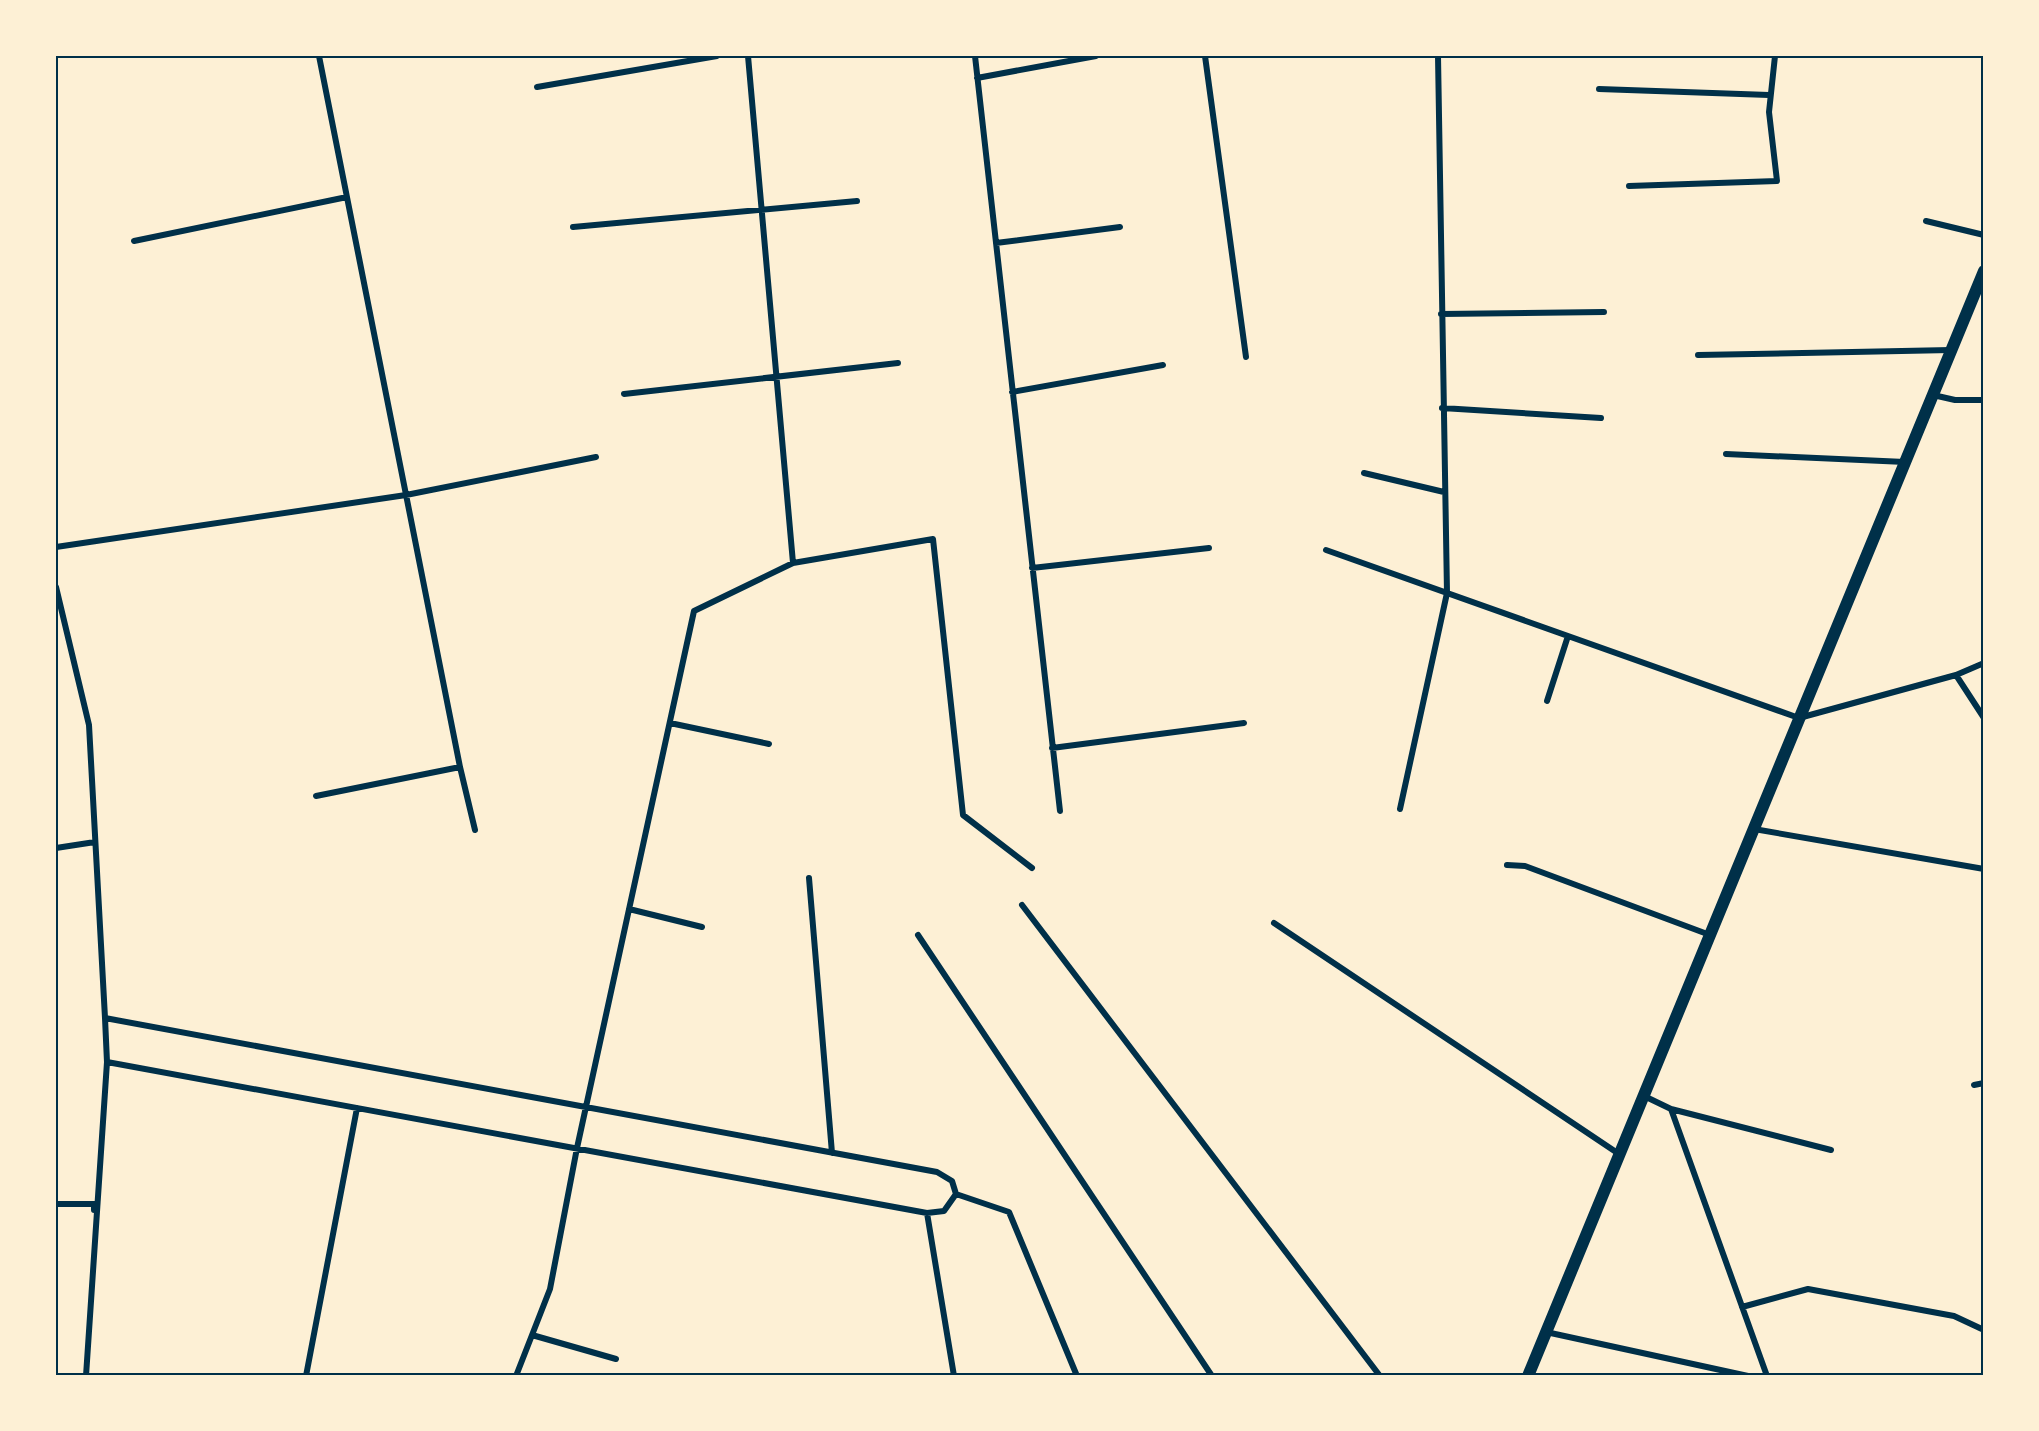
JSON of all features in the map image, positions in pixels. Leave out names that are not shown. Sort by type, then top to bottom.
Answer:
[{"type":"main road","points":[[1528,1376],[1983,271]]},
{"type":"street","points":[[319,56],[460,767],[475,830]]},
{"type":"street","points":[[537,87],[717,56]]},
{"type":"street","points":[[748,56],[793,562]]},
{"type":"street","points":[[975,56],[1060,812]]},
{"type":"street","points":[[977,78],[1096,56]]},
{"type":"street","points":[[1205,56],[1246,357]]},
{"type":"street","points":[[1400,809],[1447,593],[1442,408],[1438,56]]},
{"type":"street","points":[[1629,186],[1777,181],[1769,112],[1769,95],[1775,56]]},
{"type":"street","points":[[1599,89],[1769,95]]},
{"type":"street","points":[[134,241],[347,197]]},
{"type":"street","points":[[573,227],[857,201]]},
{"type":"street","points":[[1926,221],[1983,236]]},
{"type":"street","points":[[996,243],[1120,227]]},
{"type":"street","points":[[1441,314],[1604,312]]},
{"type":"street","points":[[1698,355],[1951,350]]},
{"type":"street","points":[[624,394],[898,363]]},
{"type":"street","points":[[1012,392],[1163,365]]},
{"type":"street","points":[[1932,395],[1955,400],[1983,400]]},
{"type":"street","points":[[1442,408],[1601,418]]},
{"type":"street","points":[[1726,454],[1905,462]]},
{"type":"street","points":[[56,547],[406,495],[596,457]]},
{"type":"street","points":[[1364,473],[1444,492]]},
{"type":"street","points":[[516,1376],[550,1289],[577,1148],[694,611],[793,562],[933,539],[963,815],[1032,868]]},
{"type":"street","points":[[1032,568],[1209,548]]},
{"type":"street","points":[[1326,550],[1799,718],[1956,675],[1983,663]]},
{"type":"street","points":[[56,587],[89,726],[107,1062],[86,1376],[94,1204],[56,1204]]},
{"type":"street","points":[[1547,701],[1568,636]]},
{"type":"street","points":[[1956,675],[1983,718]]},
{"type":"street","points":[[670,723],[769,744]]},
{"type":"street","points":[[1052,748],[1244,723]]},
{"type":"street","points":[[316,795],[460,767]]},
{"type":"street","points":[[1754,829],[1983,868]]},
{"type":"street","points":[[56,848],[95,842]]},
{"type":"street","points":[[1507,865],[1525,866],[1710,935]]},
{"type":"street","points":[[809,878],[832,1152]]},
{"type":"street","points":[[1022,905],[1380,1376]]},
{"type":"street","points":[[629,909],[702,927]]},
{"type":"street","points":[[1274,924],[1619,1155]]},
{"type":"street","points":[[918,935],[1207,1374]]},
{"type":"street","points":[[105,1018],[937,1172],[952,1181],[956,1194]]},
{"type":"street","points":[[107,1062],[927,1213],[944,1211],[956,1194]]},
{"type":"street","points":[[1974,1085],[1983,1083]]},
{"type":"street","points":[[1643,1096],[1671,1109],[1831,1150]]},
{"type":"street","points":[[306,1376],[357,1108]]},
{"type":"street","points":[[1671,1109],[1767,1376]]},
{"type":"street","points":[[956,1194],[1009,1212],[1077,1376]]},
{"type":"street","points":[[927,1213],[954,1376]]},
{"type":"street","points":[[1742,1307],[1808,1289],[1954,1316],[1983,1330]]},
{"type":"street","points":[[1546,1332],[1748,1376]]},
{"type":"street","points":[[532,1335],[616,1359]]}]
